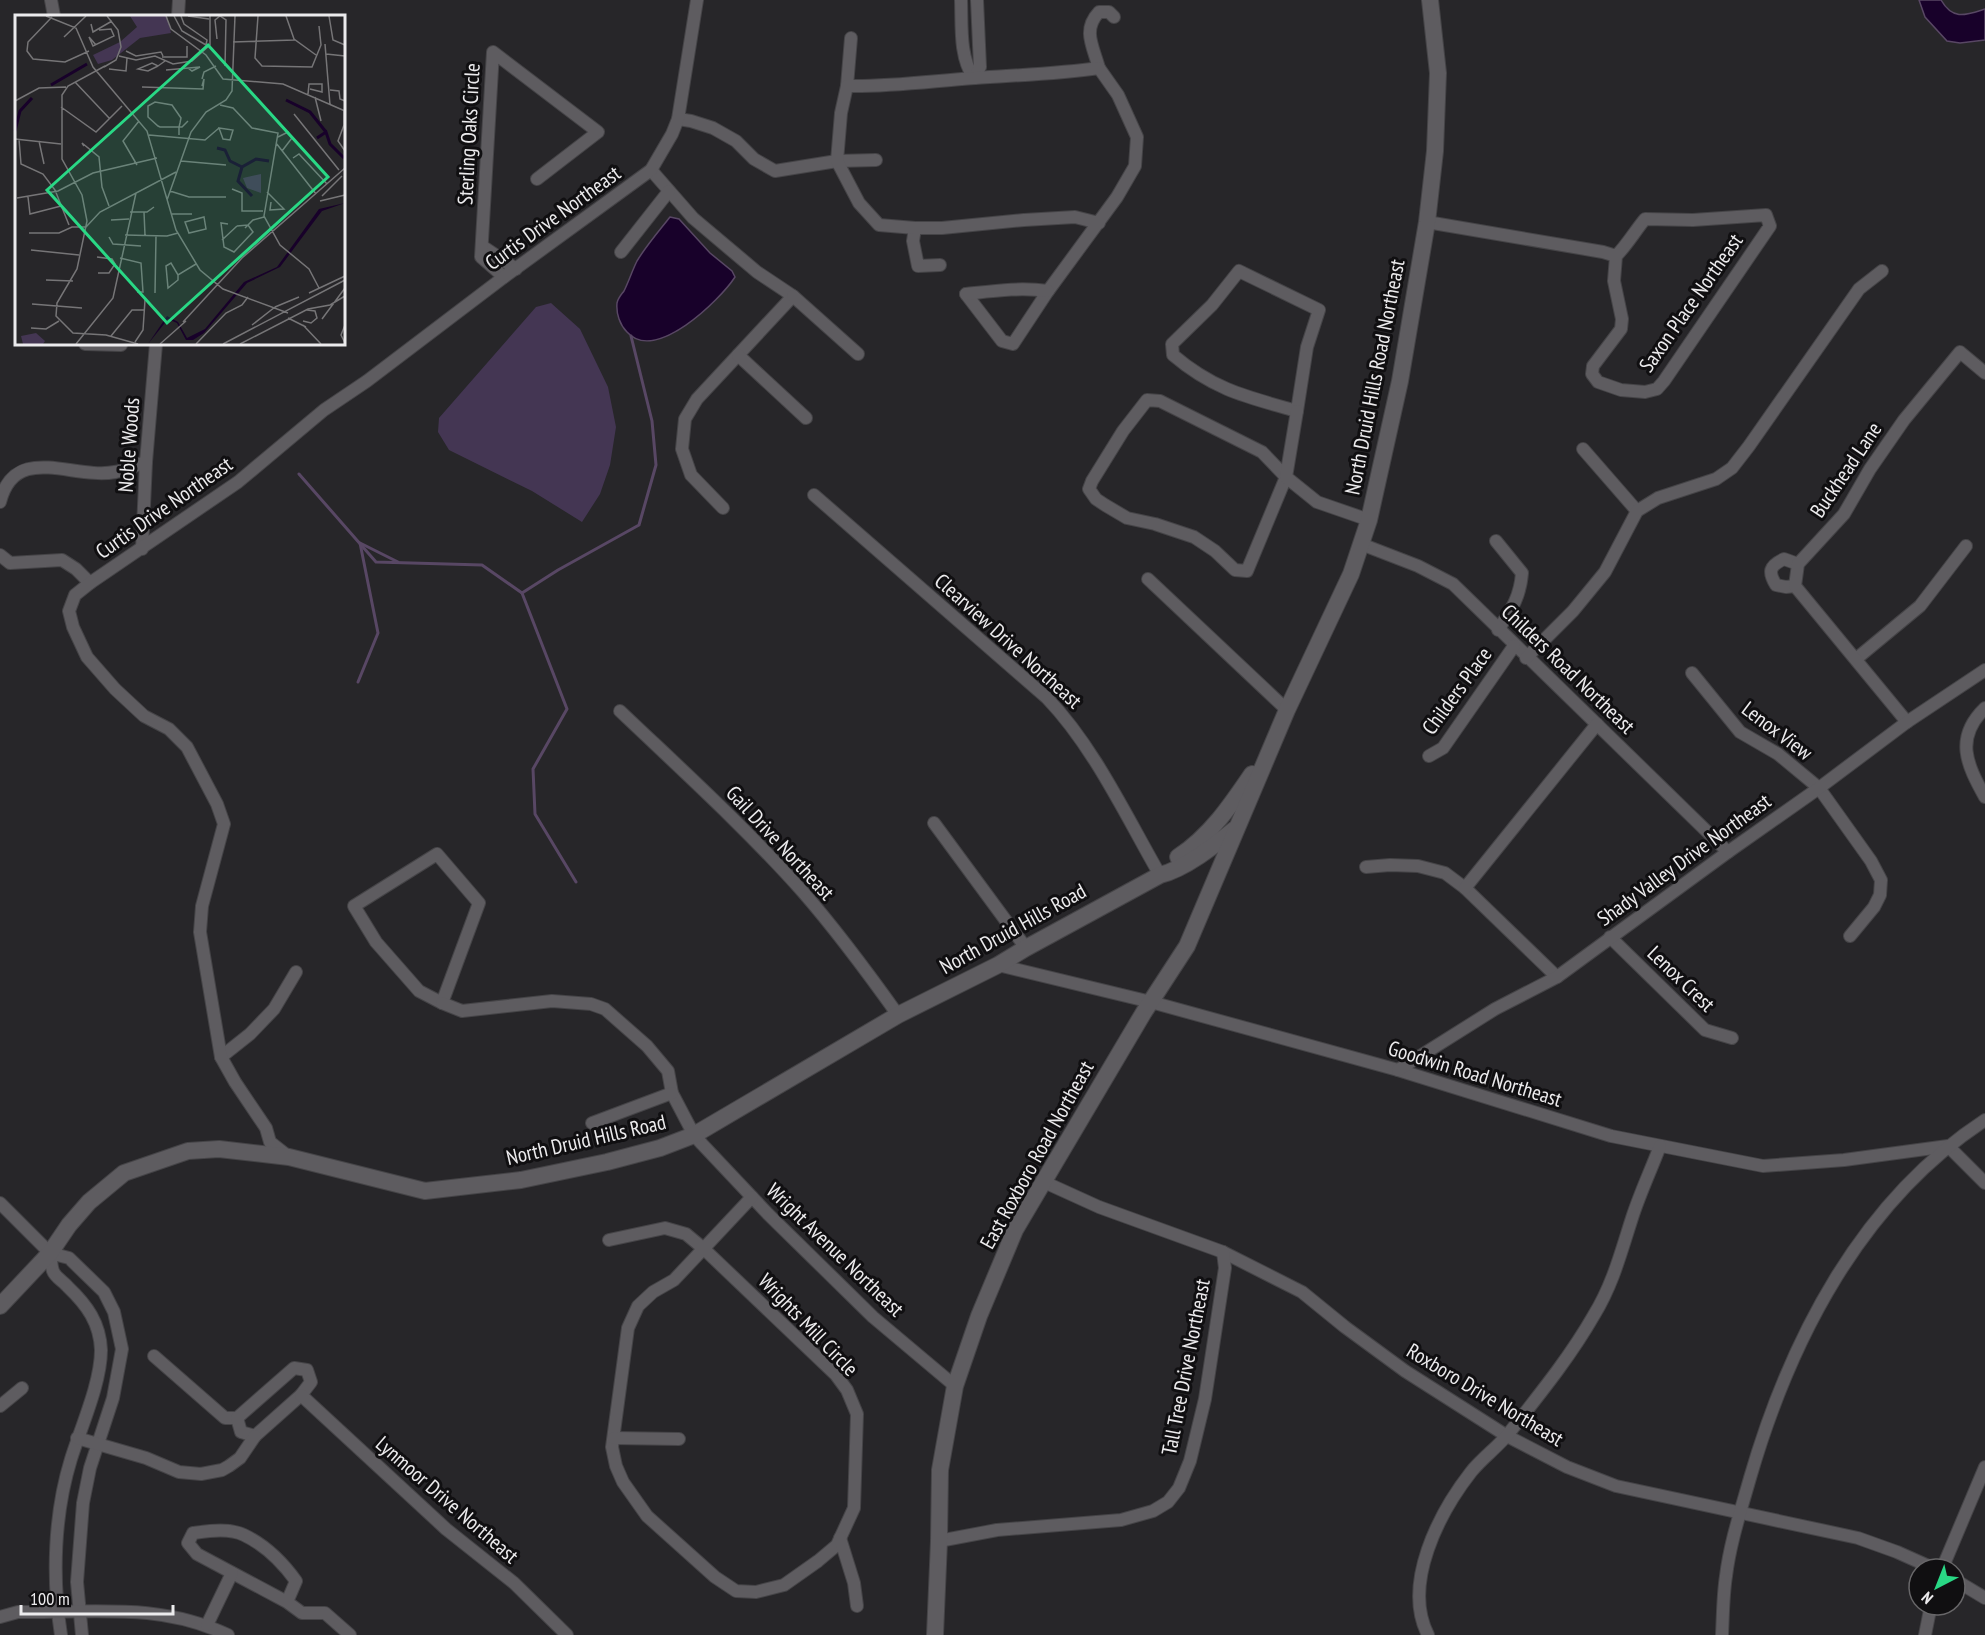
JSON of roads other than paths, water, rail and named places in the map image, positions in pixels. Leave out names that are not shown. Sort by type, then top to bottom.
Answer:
[{"type":"main road","name":"North Druid Hills Road Northeast","points":[[1238,826],[1287,710],[1351,574],[1369,520],[1400,381],[1427,222],[1435,151],[1438,73],[1430,0]]},
{"type":"main road","name":"North Druid Hills Road Northeast","points":[[1160,875],[1166,865],[1185,852],[1221,819],[1273,744]]},
{"type":"main road","name":"North Druid Hills Road","points":[[0,1306],[50,1253],[69,1225],[89,1202],[124,1173],[188,1151],[219,1149],[289,1157],[425,1191],[521,1180],[636,1155],[694,1135],[898,1015],[998,965],[1160,875],[1170,872],[1209,849],[1238,826]]},
{"type":"main road","name":"East Roxboro Road Northeast","points":[[935,1635],[940,1470],[955,1386],[979,1316],[1015,1230],[1187,946],[1238,826]]},
{"type":"street","points":[[51,0],[54,15]]},
{"type":"street","points":[[177,15],[178,0]]},
{"type":"street","name":"Curtis Drive Northeast","points":[[289,1157],[270,1142],[266,1128],[235,1082],[222,1057],[200,933],[202,906],[224,824],[217,804],[187,747],[169,729],[144,716],[122,696],[87,657],[73,627],[69,610],[75,596],[90,583],[238,483],[324,410],[367,381],[651,170],[678,119],[697,0]]},
{"type":"street","points":[[962,0],[970,31],[968,69],[974,78]]},
{"type":"street","points":[[970,31],[977,0]]},
{"type":"street","points":[[1048,291],[998,290],[966,294],[1002,341],[1013,344],[1048,291],[1117,197],[1136,166],[1137,137],[1118,95],[1099,68],[1089,30],[1092,19],[1100,12],[1109,12],[1114,17]]},
{"type":"street","points":[[851,39],[837,161],[859,203],[879,225],[915,228],[1076,217],[1099,223]]},
{"type":"street","name":"Sterling Oaks Circle","points":[[481,251],[493,52],[597,132],[537,179]]},
{"type":"street","points":[[847,86],[886,87],[974,78],[1065,73],[1099,68]]},
{"type":"street","points":[[678,119],[713,128],[736,141],[754,159],[776,171],[837,161],[876,160]]},
{"type":"street","points":[[651,170],[693,218],[757,272],[793,296],[858,354]]},
{"type":"street","points":[[621,252],[669,191]]},
{"type":"street","name":"Saxon Place Northeast","points":[[1766,215],[1770,226],[1664,381],[1657,389],[1645,392],[1621,390],[1609,386],[1598,382],[1592,374],[1593,366],[1621,329],[1622,319],[1614,281],[1616,256],[1645,219],[1694,220],[1766,215]]},
{"type":"street","points":[[1427,222],[1616,256]]},
{"type":"street","points":[[915,228],[914,242],[918,266],[940,265]]},
{"type":"street","points":[[481,251],[516,269]]},
{"type":"street","points":[[481,251],[504,277]]},
{"type":"street","points":[[1297,411],[1237,393],[1211,382],[1188,368],[1173,355],[1173,344],[1212,305],[1239,271],[1319,310],[1307,347],[1297,411],[1286,477],[1246,571],[1236,570],[1215,551],[1194,537],[1155,524],[1126,518],[1096,498],[1089,489],[1123,431],[1147,400],[1160,401],[1262,452],[1286,477],[1317,502],[1369,520]]},
{"type":"street","points":[[1526,658],[1573,610],[1605,572],[1637,511],[1658,498],[1716,479],[1732,468],[1859,289],[1882,271]]},
{"type":"street","points":[[723,508],[691,475],[682,448],[685,419],[697,399],[793,296]]},
{"type":"street","name":"Noble Woods","points":[[142,549],[146,462],[156,345]]},
{"type":"street","name":"Buckhead Lane","points":[[1798,564],[1844,514],[1870,469],[1904,420],[1960,352],[1985,373]]},
{"type":"street","points":[[738,355],[806,418]]},
{"type":"street","points":[[1582,449],[1637,511]]},
{"type":"street","points":[[0,502],[4,487],[16,473],[29,467],[89,473],[115,472],[146,462]]},
{"type":"street","name":"Clearview Drive Northeast","points":[[814,495],[1065,716],[1085,744],[1160,875]]},
{"type":"street","points":[[1496,541],[1522,573],[1521,590],[1514,607],[1498,630]]},
{"type":"street","name":"Childers Road Northeast","points":[[1361,544],[1418,566],[1452,584],[1728,852]]},
{"type":"street","points":[[1856,659],[1920,606],[1966,546]]},
{"type":"street","points":[[0,555],[10,563],[62,560],[76,569],[90,583]]},
{"type":"street","points":[[1795,586],[1776,585],[1771,577],[1771,569],[1775,563],[1784,559],[1798,564],[1795,586],[1907,722]]},
{"type":"street","points":[[1148,579],[1287,710]]},
{"type":"street","name":"Childers Place","points":[[1429,756],[1443,748],[1514,646]]},
{"type":"street","name":"Lenox View","points":[[1692,673],[1740,732],[1778,754],[1819,788],[1871,861],[1881,880],[1880,895],[1874,907],[1850,936]]},
{"type":"street","name":"Shady Valley Drive Northeast","points":[[1398,1070],[1495,1009],[1557,977],[1907,722],[1983,675]]},
{"type":"street","points":[[1985,708],[1969,730],[1966,754],[1971,771],[1985,797]]},
{"type":"street","name":"Gail Drive Northeast","points":[[620,711],[749,835],[803,893],[866,970],[898,1015]]},
{"type":"street","points":[[1465,888],[1597,723]]},
{"type":"street","points":[[934,823],[1026,948]]},
{"type":"street","name":"Wright Avenue Northeast","points":[[442,1003],[479,903],[437,854],[354,906],[376,942],[419,991],[442,1003],[462,1011],[552,1001],[591,1004],[605,1010],[647,1046],[668,1071],[672,1093],[694,1135],[752,1197],[873,1317],[955,1386]]},
{"type":"street","points":[[1366,867],[1418,866],[1445,873],[1465,888],[1557,977]]},
{"type":"street","name":"Lenox Crest","points":[[1610,937],[1705,1030],[1732,1038]]},
{"type":"street","name":"Goodwin Road Northeast","points":[[998,965],[1151,1002],[1398,1070],[1611,1136],[1763,1166],[1844,1160],[1948,1146]]},
{"type":"street","points":[[222,1057],[250,1034],[274,1009],[296,972]]},
{"type":"street","points":[[592,1123],[672,1093]]},
{"type":"street","points":[[1722,1635],[1726,1576],[1740,1512],[1758,1451],[1783,1383],[1816,1310],[1880,1215],[1907,1184],[1948,1146],[1985,1120]]},
{"type":"street","points":[[1428,1635],[1421,1622],[1418,1590],[1431,1541],[1449,1506],[1472,1471],[1507,1436],[1565,1360],[1594,1316],[1610,1286],[1632,1216],[1660,1146]]},
{"type":"street","points":[[1948,1146],[1985,1183]]},
{"type":"street","name":"Roxboro Drive Northeast","points":[[1044,1182],[1099,1207],[1223,1252],[1302,1292],[1405,1371],[1507,1436],[1567,1467],[1616,1486],[1858,1539],[1908,1557]]},
{"type":"street","name":"Wrights Mill Circle","points":[[704,1249],[836,1374],[857,1414],[854,1508],[837,1545],[784,1585],[756,1592],[736,1591],[715,1577],[647,1516],[623,1482],[609,1444],[628,1328],[638,1306],[653,1292],[674,1280],[752,1197]]},
{"type":"street","points":[[0,1203],[50,1253],[69,1258],[104,1292],[119,1329],[122,1349],[120,1367],[83,1503],[77,1582],[82,1635]]},
{"type":"street","points":[[609,1240],[665,1228],[686,1234],[704,1249]]},
{"type":"street","name":"Tall Tree Drive Northeast","points":[[939,1541],[997,1530],[1121,1520],[1153,1512],[1168,1502],[1179,1488],[1190,1461],[1202,1409],[1225,1268],[1223,1252]]},
{"type":"street","points":[[50,1253],[53,1272],[86,1304],[94,1320],[101,1349],[93,1392],[77,1438],[62,1500],[57,1543],[56,1582],[61,1635]]},
{"type":"street","points":[[77,1438],[146,1458],[179,1472],[201,1474],[222,1470],[240,1458],[255,1436],[301,1395],[311,1382],[307,1370],[294,1368],[237,1418],[225,1418],[154,1356]]},
{"type":"street","points":[[0,1406],[22,1388]]},
{"type":"street","name":"Lynmoor Drive Northeast","points":[[301,1395],[446,1529],[514,1583],[567,1635]]},
{"type":"street","points":[[237,1418],[241,1432],[255,1436]]},
{"type":"street","points":[[609,1444],[679,1439]]},
{"type":"street","points":[[1947,1557],[1985,1467]]},
{"type":"street","points":[[288,1602],[296,1581],[286,1567],[271,1553],[243,1534],[226,1531],[193,1533],[188,1543],[196,1554],[288,1602],[302,1612],[325,1613],[350,1635]]},
{"type":"street","points":[[840,1538],[854,1582],[857,1606]]},
{"type":"street","points":[[207,1625],[232,1574]]},
{"type":"street","points":[[1967,1587],[1985,1598]]},
{"type":"street","points":[[0,1617],[18,1612],[132,1610],[164,1614],[207,1625],[228,1635]]},
{"type":"street","points":[[1925,1635],[1929,1617]]},
{"type":"waterway","points":[[299,474],[376,562],[482,565],[522,593],[639,525],[656,465],[652,421],[631,336]]},
{"type":"waterway","points":[[358,682],[378,633],[360,543],[398,562]]},
{"type":"waterway","points":[[522,593],[567,709],[533,769],[535,814],[576,882]]}]
